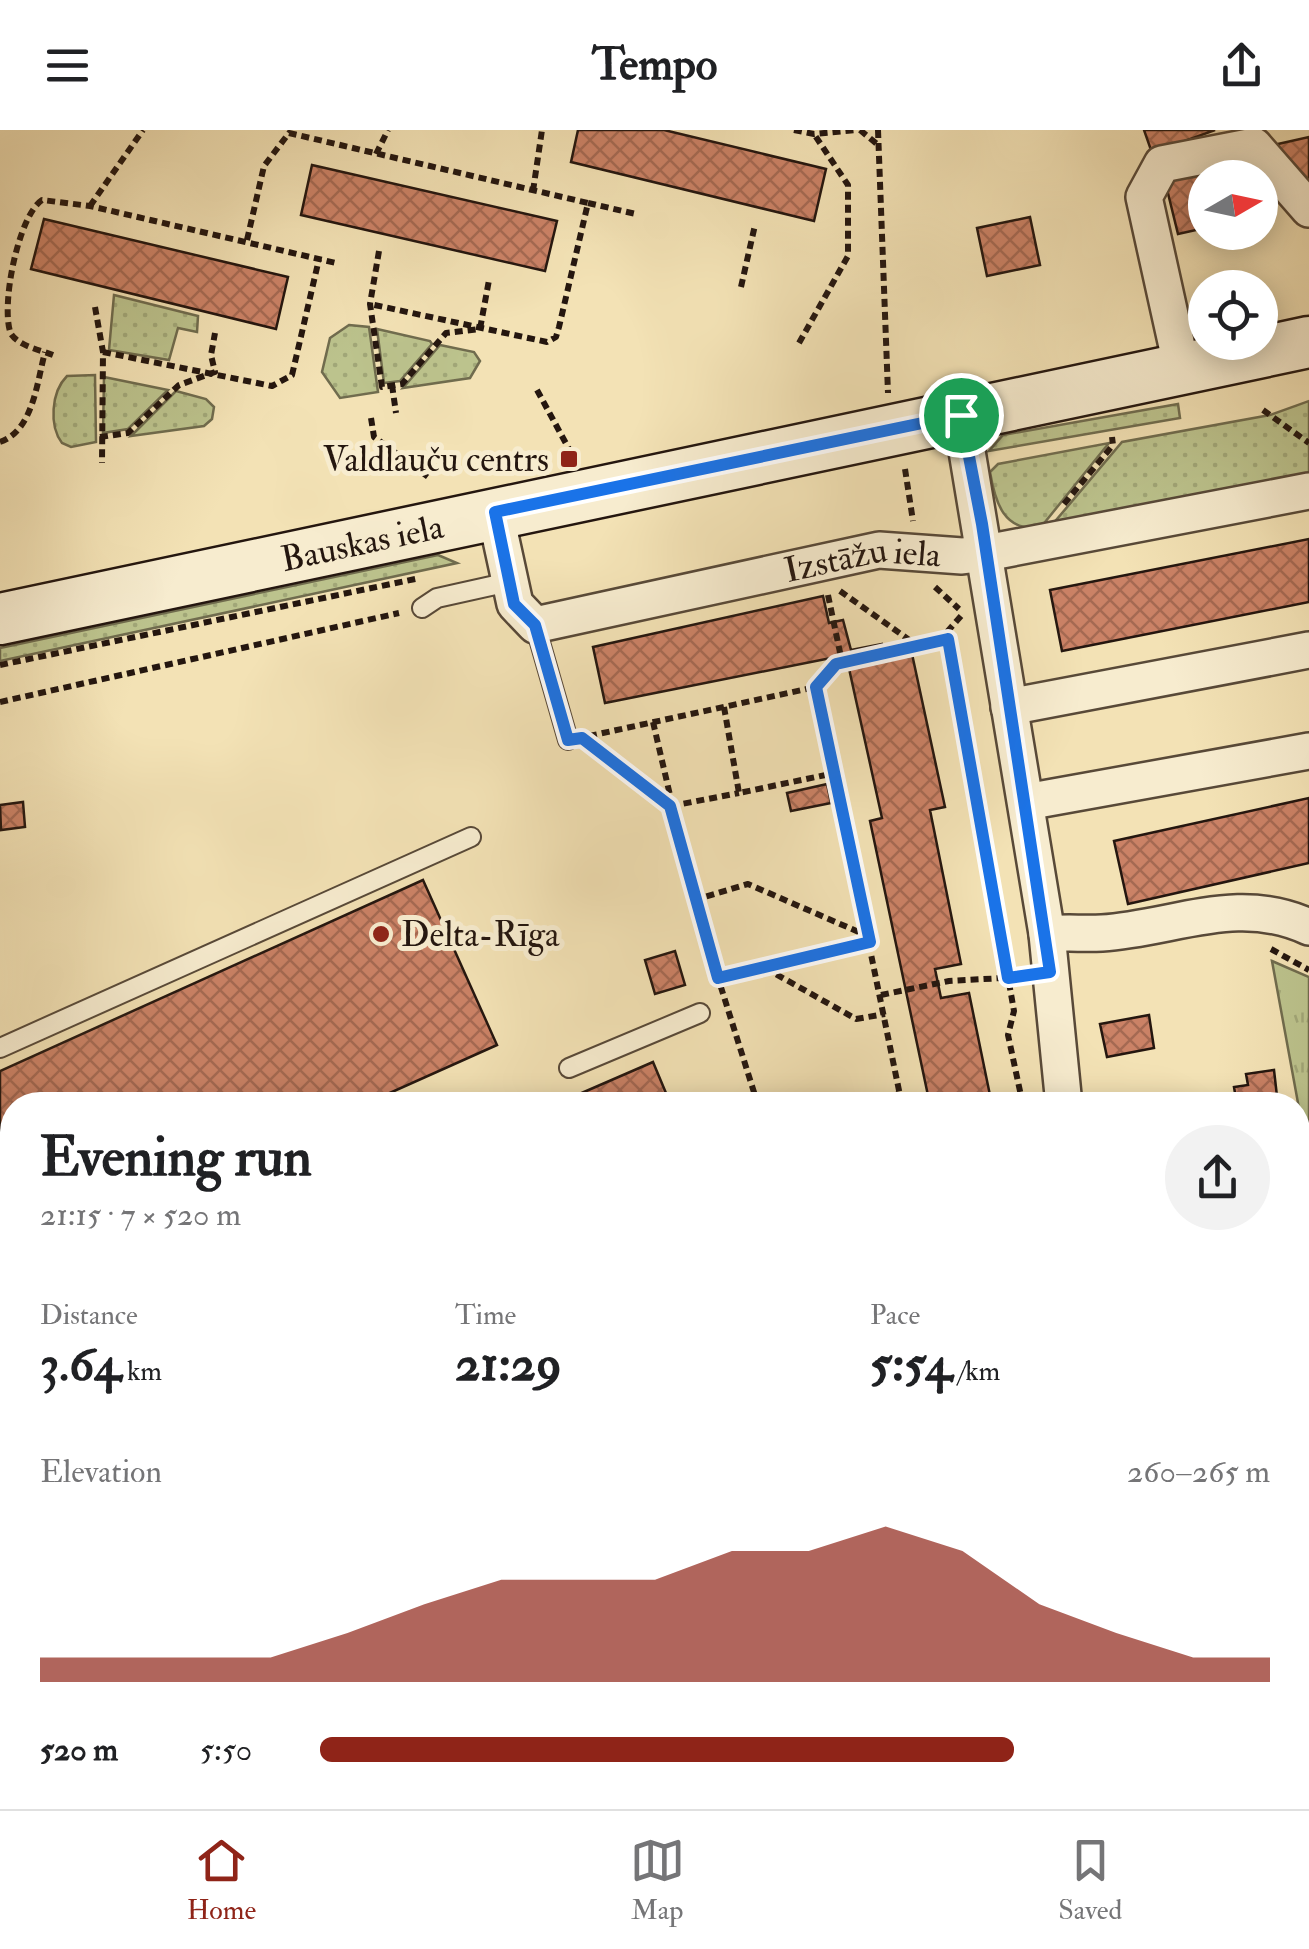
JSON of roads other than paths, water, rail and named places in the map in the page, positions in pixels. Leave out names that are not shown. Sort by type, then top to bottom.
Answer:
[{"type":"main road","name":"Bauskas iela","points":[[0,619],[1309,342]]},
{"type":"street","points":[[1182,369],[1144,197],[1162,164],[1254,146],[1309,209]]},
{"type":"street","points":[[961,415],[986,553],[977,607],[1009,707],[1026,802],[1046,934],[1063,1092]]},
{"type":"street","name":"Izstāžu iela","points":[[535,625],[879,550],[962,556],[986,553],[1309,491]]},
{"type":"street","points":[[495,512],[514,604],[535,625]]},
{"type":"street","points":[[1009,707],[1309,650]]},
{"type":"street","points":[[1026,802],[1309,750]]},
{"type":"street","points":[[1046,934],[1102,932],[1244,911],[1282,926],[1309,892]]},
{"type":"lane","points":[[422,608],[436,598],[510,582]]},
{"type":"lane","points":[[535,625],[568,740]]},
{"type":"lane","points":[[0,1048],[471,837]]},
{"type":"lane","points":[[570,1068],[700,1013]]},
{"type":"place","name":"Valdlauču centrs","points":[[569,459]]},
{"type":"place","name":"Delta-Rīga","points":[[381,934]]}]
